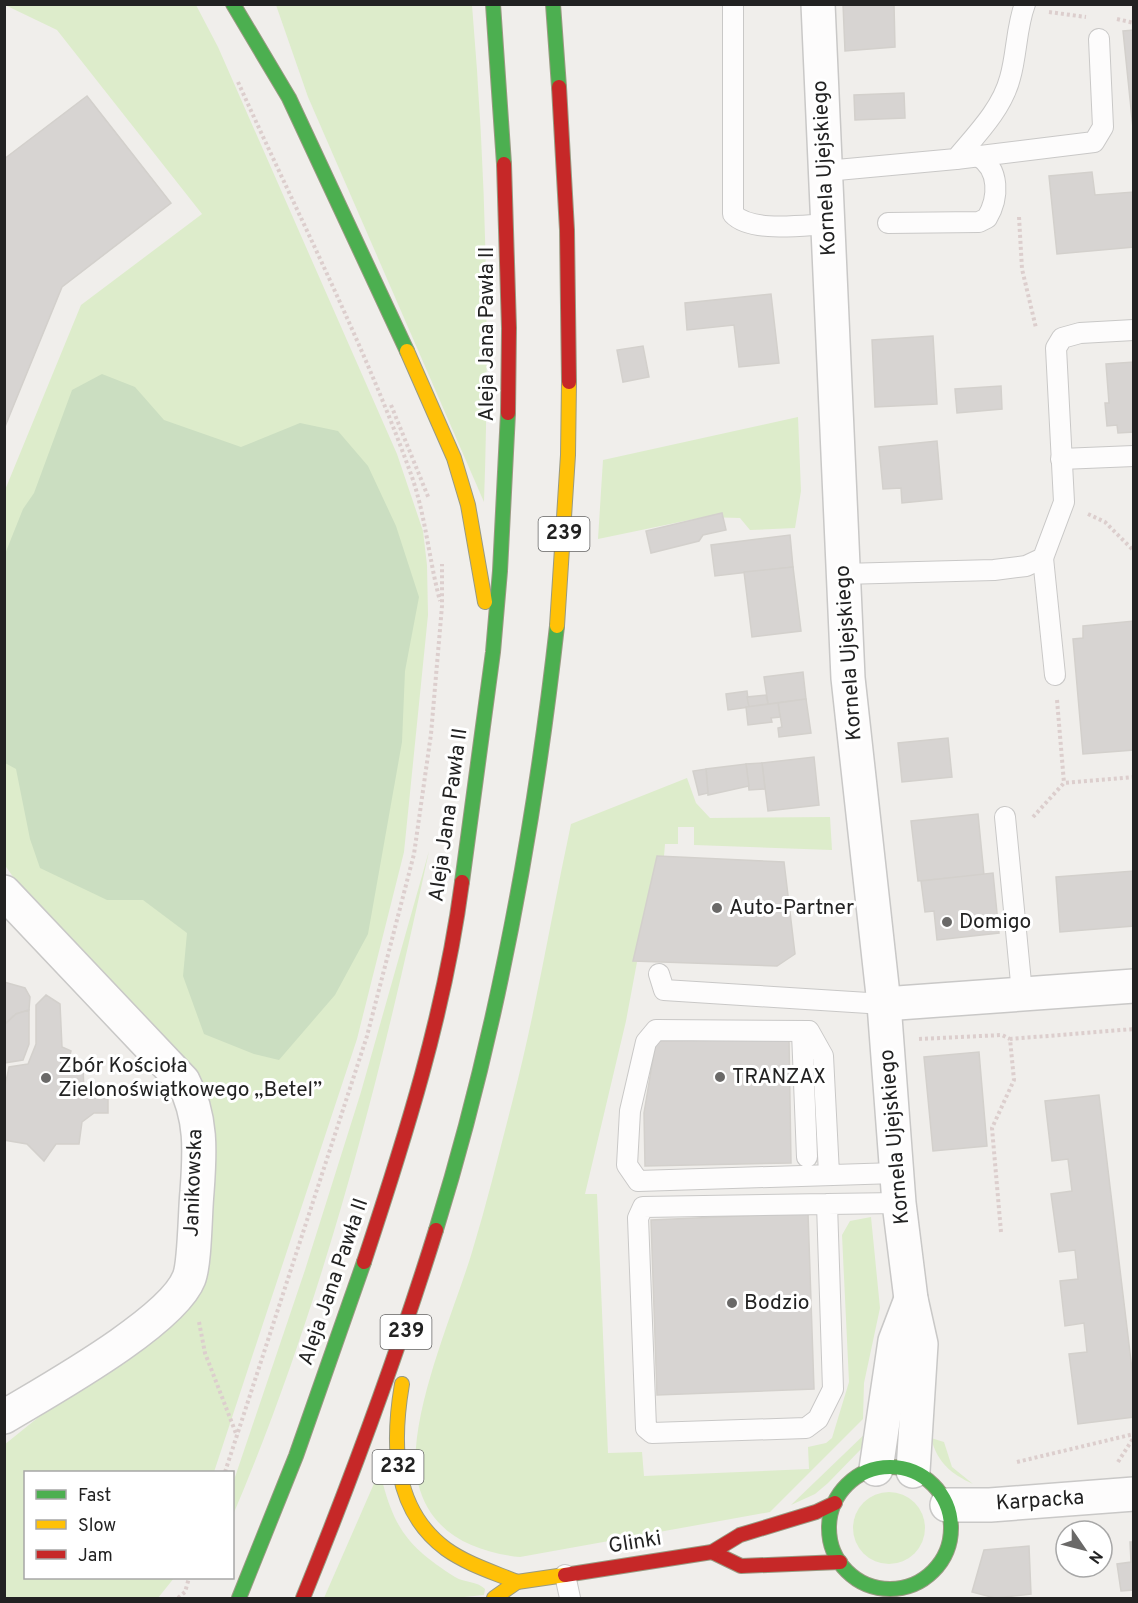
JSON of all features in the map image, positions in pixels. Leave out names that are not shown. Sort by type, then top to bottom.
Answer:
[{"type":"main road","points":[[233,4],[290,99],[388,308],[454,458],[468,505],[493,654]]},
{"type":"main road","name":"Aleja Jana Pawła II","points":[[239,1599],[268,1533],[358,1284],[399,1152],[438,1011],[461,882],[493,654],[507,456],[509,365],[505,162],[493,4]]},
{"type":"main road","name":"239","points":[[303,1599],[354,1476],[418,1294],[480,1068],[505,960],[538,771],[552,661],[565,524],[570,354],[565,145],[553,4]]},
{"type":"main road","points":[[275,45],[290,99]]},
{"type":"main road","name":"232","points":[[418,1294],[395,1440],[399,1476],[425,1528],[444,1548],[462,1560],[517,1582]]},
{"type":"main road","points":[[895,1467],[913,1471],[927,1479],[947,1504],[951,1522],[950,1541],[943,1558],[932,1573],[916,1583],[899,1588],[882,1588],[865,1584],[840,1562],[833,1548],[830,1533],[835,1503],[852,1481],[876,1469],[895,1467]]},
{"type":"main road","name":"Glinki","points":[[517,1582],[712,1552],[740,1535],[816,1512],[835,1503]]},
{"type":"main road","points":[[712,1552],[741,1566],[840,1562]]},
{"type":"main road","points":[[494,1599],[517,1582]]},
{"type":"main road","points":[[916,1583],[918,1599]]},
{"type":"main road","points":[[865,1584],[870,1599]]},
{"type":"street","name":"Kornela Ujejskiego","points":[[818,4],[848,678],[884,1004],[898,1188],[911,1299],[921,1344],[913,1471]]},
{"type":"street","name":"Janikowska","points":[[4,1417],[91,1365],[174,1302],[189,1277],[199,1165],[199,1127],[192,1098],[183,1081],[7,899]]},
{"type":"street","points":[[884,1004],[1134,986]]},
{"type":"street","name":"Kornela Ujejskiego","points":[[876,1469],[895,1341],[911,1299]]},
{"type":"street","name":"Karpacka","points":[[947,1504],[990,1505],[1134,1494]]},
{"type":"lane","points":[[733,4],[733,214],[738,219],[765,226],[828,224]]},
{"type":"lane","points":[[956,159],[1001,100],[1010,78],[1024,7]]},
{"type":"lane","points":[[826,171],[956,159],[1094,142],[1103,127],[1099,39]]},
{"type":"lane","points":[[888,224],[979,222],[987,218],[996,198],[993,173],[987,162],[978,156]]},
{"type":"lane","points":[[1055,675],[1043,558],[1064,502],[1056,348],[1062,338],[1080,333],[1134,330]]},
{"type":"lane","points":[[1061,459],[1134,456]]},
{"type":"lane","points":[[842,574],[994,570],[1026,566],[1043,558]]},
{"type":"lane","points":[[1005,817],[1022,993]]},
{"type":"lane","points":[[659,974],[664,990],[884,1004]]},
{"type":"lane","points":[[829,1174],[823,1056],[808,1031],[656,1030],[646,1042],[630,1111],[627,1165],[638,1182],[829,1174],[898,1188]]},
{"type":"lane","points":[[802,1032],[807,1157]]},
{"type":"lane","points":[[827,1204],[833,1389],[818,1419],[806,1428],[652,1433],[646,1428],[638,1218],[643,1207],[827,1204],[898,1188]]},
{"type":"lane","points":[[565,1575],[570,1599]]},
{"type":"path","points":[[1024,7],[1089,18]]},
{"type":"path","points":[[1110,17],[1134,23]]},
{"type":"path","points":[[233,73],[348,324],[412,477],[425,518],[434,577],[442,606]]},
{"type":"path","points":[[1018,211],[1022,269],[1033,318],[1039,339],[1055,363]]},
{"type":"path","points":[[390,401],[432,507]]},
{"type":"path","points":[[1064,502],[1105,522],[1134,551]]},
{"type":"path","points":[[226,1471],[367,1036],[414,854],[431,734],[442,606],[442,558]]},
{"type":"path","points":[[1055,675],[1064,783]]},
{"type":"path","points":[[1027,823],[1064,783],[1134,777]]},
{"type":"path","points":[[913,1039],[1002,1035],[1010,1039],[1134,1029]]},
{"type":"path","points":[[1001,1232],[992,1128],[1014,1080],[1010,1039]]},
{"type":"path","points":[[189,1277],[205,1353],[237,1436]]},
{"type":"path","points":[[1017,1462],[1134,1434]]},
{"type":"path","points":[[178,1599],[185,1592],[189,1579]]},
{"type":"green space","points":[[5,5],[196,5],[218,47],[397,454],[423,531],[427,565],[428,615],[404,852],[357,1039],[214,1471],[24,1471],[24,1579],[173,1579],[158,1598],[5,1598],[4,1445],[66,1395],[188,1305],[196,1076],[158,1030],[28,898],[4,864],[5,490],[81,305],[202,214],[57,30]]},
{"type":"green space","points":[[276,5],[472,5],[481,129],[486,253],[487,377],[484,502],[308,97]]},
{"type":"green space","points":[[102,374],[135,387],[164,420],[241,447],[300,423],[338,431],[368,466],[396,526],[419,597],[405,671],[402,742],[368,934],[335,995],[279,1060],[254,1054],[204,1034],[183,976],[187,933],[143,900],[107,900],[40,868],[30,839],[16,769],[5,763],[5,554],[23,509],[34,493],[72,390]]},
{"type":"green space","points":[[798,417],[801,491],[795,528],[750,530],[740,518],[704,517],[598,539],[603,460]]},
{"type":"green space","points":[[687,778],[696,803],[710,818],[830,817],[832,850],[694,845],[694,827],[678,827],[678,844],[665,844],[664,856],[657,856],[633,961],[637,962],[626,1021],[585,1194],[597,1194],[608,1453],[642,1452],[644,1476],[809,1469],[808,1447],[826,1443],[832,1438],[849,1382],[842,1235],[850,1221],[871,1217],[880,1308],[864,1383],[863,1419],[770,1512],[520,1557],[486,1550],[456,1537],[432,1515],[418,1483],[416,1459],[418,1430],[433,1368],[464,1277],[493,1178],[521,1068],[571,824]]},
{"type":"green space","points":[[429,851],[391,1020],[347,1188],[295,1353],[234,1512],[234,1480],[305,1270],[361,1092]]},
{"type":"green space","points":[[869,1430],[862,1448],[828,1483],[815,1494],[791,1505]]},
{"type":"green space","points":[[931,1438],[944,1442],[952,1467],[973,1484],[946,1466],[937,1454]]},
{"type":"green space","points":[[376,1479],[383,1484],[400,1528],[417,1549],[455,1577],[482,1586],[485,1589],[484,1595],[454,1598],[324,1598]]},
{"type":"green space","points":[[882,1492],[896,1492],[915,1502],[925,1521],[925,1535],[915,1554],[896,1564],[882,1564],[863,1554],[853,1535],[853,1521],[863,1502]]},
{"type":"building","points":[[843,4],[894,4],[895,47],[845,51]]},
{"type":"building","points":[[1134,30],[1134,138],[1123,31]]},
{"type":"building","points":[[904,93],[905,118],[855,120],[854,95]]},
{"type":"building","points":[[87,96],[171,203],[62,287],[4,429],[4,159]]},
{"type":"building","points":[[1092,172],[1095,195],[1134,192],[1134,247],[1057,254],[1049,176]]},
{"type":"building","points":[[771,294],[779,363],[739,367],[734,325],[687,330],[685,303]]},
{"type":"building","points":[[933,336],[937,404],[875,407],[872,340]]},
{"type":"building","points":[[643,346],[649,377],[623,382],[617,350]]},
{"type":"building","points":[[1134,362],[1134,432],[1118,433],[1117,425],[1107,426],[1105,403],[1109,403],[1106,364]]},
{"type":"building","points":[[1001,386],[1002,409],[957,413],[955,389]]},
{"type":"building","points":[[937,441],[942,499],[902,503],[901,488],[883,489],[879,447]]},
{"type":"building","points":[[722,513],[726,530],[703,535],[699,541],[651,553],[646,531]]},
{"type":"building","points":[[790,535],[793,567],[715,576],[711,545]]},
{"type":"building","points":[[793,567],[801,631],[752,637],[744,572]]},
{"type":"building","points":[[1134,621],[1134,750],[1083,754],[1073,639],[1083,638],[1083,626]]},
{"type":"building","points":[[803,672],[806,699],[768,704],[764,677]]},
{"type":"building","points":[[747,691],[749,707],[728,710],[726,694]]},
{"type":"building","points":[[766,695],[768,704],[749,707],[747,697]]},
{"type":"building","points":[[806,699],[811,733],[779,737],[778,728],[782,727],[778,703]]},
{"type":"building","points":[[778,703],[780,717],[771,718],[772,722],[748,725],[746,707]]},
{"type":"building","points":[[948,738],[952,777],[902,782],[898,743]]},
{"type":"building","points":[[814,757],[819,805],[768,811],[762,763]]},
{"type":"building","points":[[762,763],[765,789],[749,790],[746,764]]},
{"type":"building","points":[[746,764],[749,786],[708,795],[706,769]]},
{"type":"building","points":[[706,769],[708,793],[699,795],[693,771]]},
{"type":"building","points":[[978,814],[984,875],[918,881],[911,821]]},
{"type":"building","name":"Auto-Partner","points":[[657,856],[784,862],[795,954],[777,966],[633,961]]},
{"type":"building","points":[[1134,871],[1134,926],[1060,932],[1056,877]]},
{"type":"building","points":[[993,873],[999,933],[937,940],[934,911],[925,912],[921,881]]},
{"type":"building","points":[[4,982],[25,988],[30,997],[29,1010],[16,1014],[4,1025]]},
{"type":"building","name":"Zbór Kościoła Zielonoświątkowego „Betel”","points":[[46,995],[60,1004],[62,1047],[71,1051],[67,1067],[83,1067],[84,1091],[98,1098],[108,1099],[108,1113],[94,1113],[82,1122],[79,1144],[56,1144],[44,1161],[27,1144],[4,1140],[4,1091],[9,1067],[28,1064],[36,1044],[36,1005]]},
{"type":"building","points":[[29,1010],[29,1044],[23,1060],[4,1063],[4,1025],[16,1014]]},
{"type":"building","name":"TRANZAX","points":[[789,1039],[791,1163],[645,1166],[644,1113],[656,1041]]},
{"type":"building","points":[[979,1052],[987,1146],[933,1151],[924,1057]]},
{"type":"building","points":[[1099,1095],[1134,1386],[1134,1417],[1078,1424],[1069,1354],[1087,1352],[1084,1323],[1065,1326],[1060,1281],[1078,1279],[1075,1250],[1059,1252],[1051,1194],[1072,1191],[1068,1159],[1052,1161],[1045,1101]]},
{"type":"building","name":"Bodzio","points":[[808,1213],[814,1389],[657,1395],[651,1220]]},
{"type":"building","points":[[1130,1542],[1134,1542],[1134,1590],[1121,1591],[1117,1564],[1131,1562]]},
{"type":"building","points":[[1029,1546],[1031,1594],[995,1598],[972,1592],[984,1550]]},
{"type":"traffic: fast","points":[[233,4],[289,98],[407,351]]},
{"type":"traffic: fast","points":[[493,4],[504,164]]},
{"type":"traffic: fast","points":[[553,4],[559,87]]},
{"type":"traffic: fast","points":[[462,882],[493,652],[500,571],[508,413]]},
{"type":"traffic: fast","points":[[436,1230],[477,1081],[511,931],[537,779],[557,626]]},
{"type":"traffic: fast","points":[[239,1598],[296,1456],[364,1262]]},
{"type":"traffic: fast","points":[[890,1467],[913,1472],[933,1485],[946,1505],[951,1528],[946,1551],[933,1571],[913,1584],[890,1589],[867,1584],[847,1571],[834,1551],[829,1528],[834,1505],[847,1485],[867,1472],[890,1467]]},
{"type":"traffic: slow","points":[[407,351],[454,458],[468,505],[485,602]]},
{"type":"traffic: slow","points":[[557,626],[568,455],[569,382]]},
{"type":"traffic: slow","points":[[402,1384],[397,1452],[400,1474],[415,1515],[428,1533],[446,1549],[471,1563],[517,1582]]},
{"type":"traffic: slow","points":[[494,1598],[517,1582],[565,1575]]},
{"type":"traffic: jam","points":[[559,87],[567,230],[569,382]]},
{"type":"traffic: jam","points":[[504,164],[509,328],[508,413]]},
{"type":"traffic: jam","points":[[364,1262],[422,1074],[445,979],[462,882]]},
{"type":"traffic: jam","points":[[303,1598],[373,1416],[436,1230]]},
{"type":"traffic: jam","points":[[565,1575],[712,1552],[740,1535],[816,1512],[835,1503]]},
{"type":"traffic: jam","points":[[712,1552],[741,1566],[840,1562]]},
{"type":"place","name":"Auto-Partner","points":[[717,908]]},
{"type":"place","name":"Domigo","points":[[947,922]]},
{"type":"place","name":"TRANZAX","points":[[720,1077]]},
{"type":"place","name":"Zbór Kościoła Zielonoświątkowego „Betel”","points":[[46,1078]]},
{"type":"place","name":"Bodzio","points":[[732,1303]]}]
